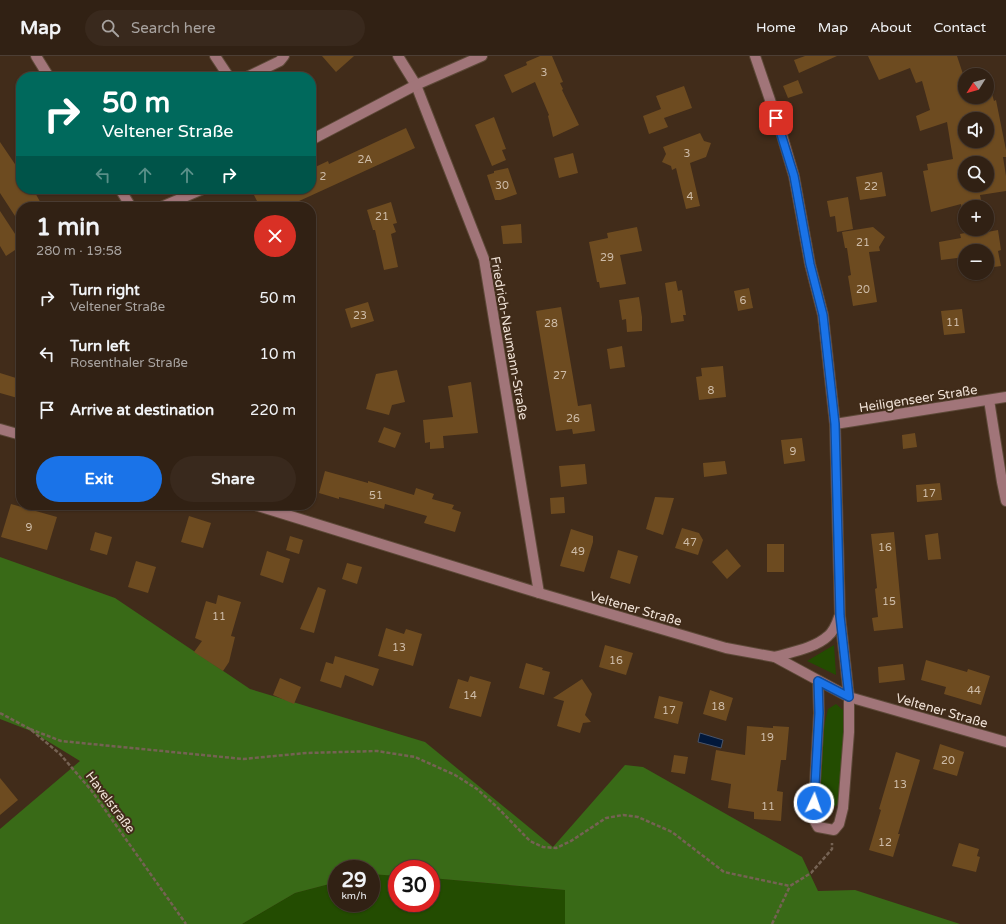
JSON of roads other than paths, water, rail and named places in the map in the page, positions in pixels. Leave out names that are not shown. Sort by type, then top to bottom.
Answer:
[{"type":"street","points":[[36,56],[46,72]]},
{"type":"street","points":[[215,56],[226,72]]},
{"type":"street","points":[[257,72],[280,61],[284,56]]},
{"type":"street","name":"Friedrich-Naumann-Straße","points":[[398,56],[416,85],[484,259],[539,593]]},
{"type":"street","points":[[316,137],[416,85],[482,56]]},
{"type":"street","points":[[755,56],[781,132],[794,176],[810,264],[823,315],[835,424],[840,616],[849,697],[849,732],[843,808],[839,824],[834,830],[818,826],[813,818],[819,713],[818,681]]},
{"type":"street","points":[[173,202],[191,194]]},
{"type":"street","name":"Heiligenseer Straße","points":[[835,424],[1006,397]]},
{"type":"street","points":[[990,400],[1006,501]]},
{"type":"street","points":[[0,429],[16,434]]},
{"type":"street","name":"Veltener Straße","points":[[271,510],[539,593],[726,648],[775,657],[849,697],[1006,742]]},
{"type":"street","points":[[775,657],[815,644],[828,636],[840,616]]},
{"type":"water","points":[[700,733],[723,740],[721,748],[698,742]]}]
